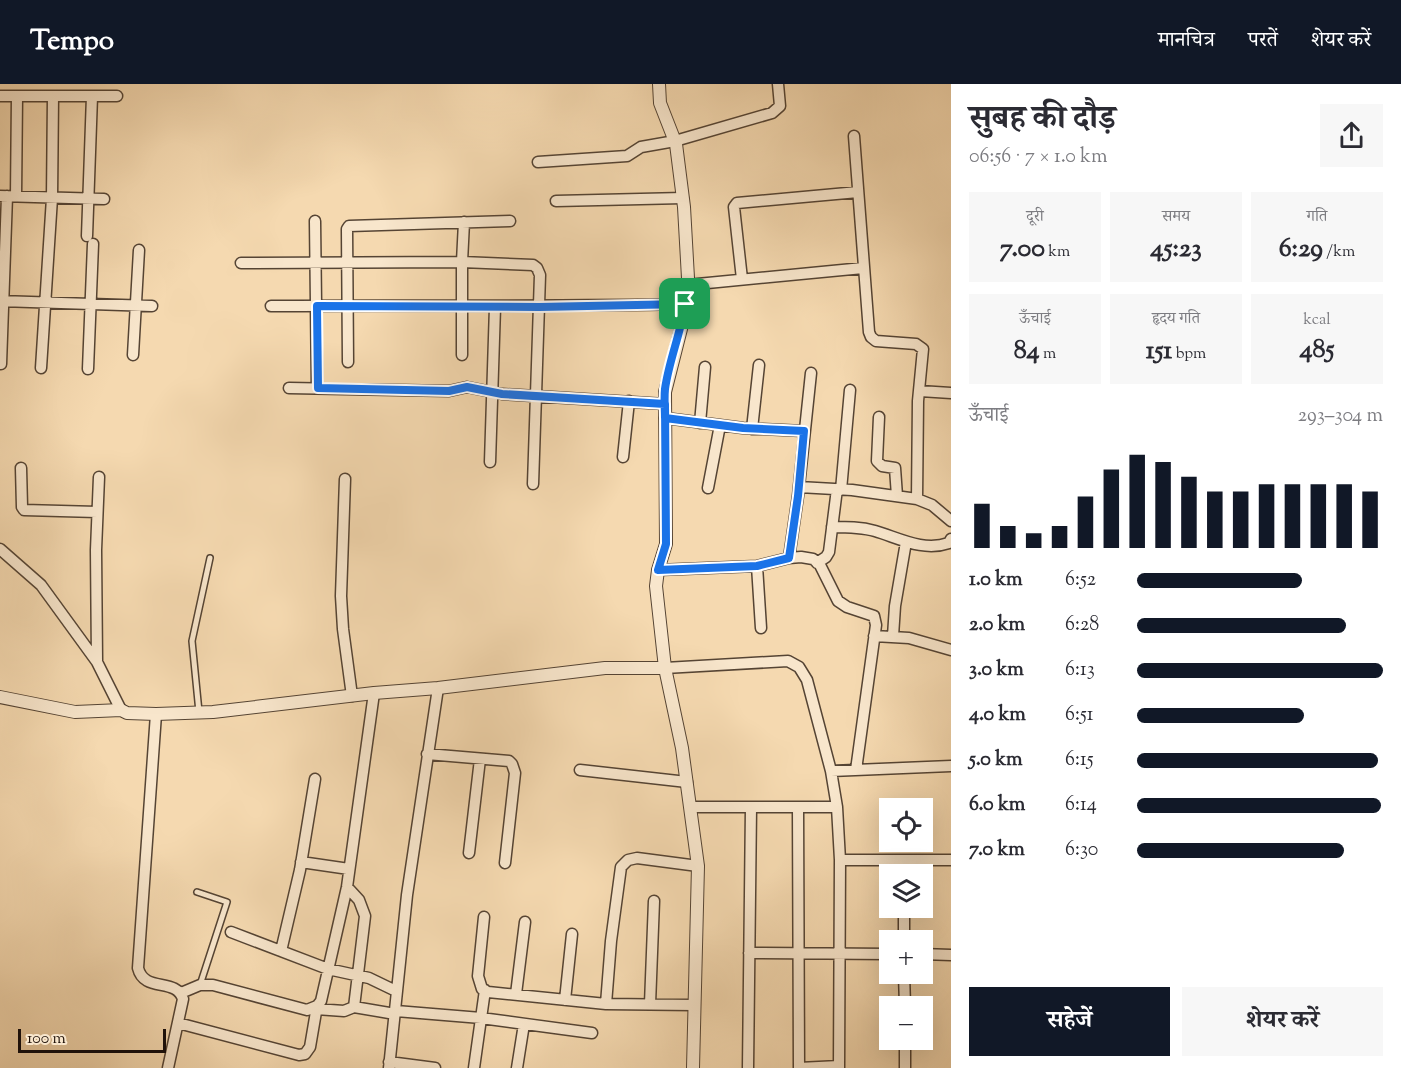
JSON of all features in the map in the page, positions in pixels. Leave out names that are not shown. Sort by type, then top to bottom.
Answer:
[{"type":"street","points":[[659,84],[660,103],[675,141],[683,198],[687,285],[683,321],[667,377],[665,404],[666,544],[656,586],[666,668],[682,748],[698,866],[693,1068]]},
{"type":"street","points":[[538,162],[627,156],[637,148],[675,141],[776,112],[780,106],[778,84]]},
{"type":"street","points":[[0,96],[117,96]]},
{"type":"street","points":[[1,364],[2,301],[16,96]]},
{"type":"street","points":[[41,368],[52,198],[53,96]]},
{"type":"street","points":[[88,369],[90,240],[88,198],[92,96]]},
{"type":"street","points":[[854,136],[870,337],[884,343],[921,346],[924,355],[920,391],[917,499]]},
{"type":"street","points":[[742,279],[734,207],[737,202],[858,192]]},
{"type":"street","points":[[8,196],[104,199]]},
{"type":"street","points":[[556,201],[683,198]]},
{"type":"street","points":[[348,362],[347,229],[349,226],[510,221]]},
{"type":"street","points":[[315,222],[318,388]]},
{"type":"street","points":[[462,355],[464,222]]},
{"type":"street","points":[[133,355],[139,250]]},
{"type":"street","points":[[241,263],[462,262],[533,265],[537,268],[540,275],[533,484]]},
{"type":"street","points":[[687,285],[863,268]]},
{"type":"street","points":[[2,301],[152,306]]},
{"type":"street","points":[[271,306],[539,307],[685,304]]},
{"type":"street","points":[[490,462],[495,307]]},
{"type":"street","points":[[752,429],[759,365]]},
{"type":"street","points":[[699,423],[705,367]]},
{"type":"street","points":[[789,558],[811,373]]},
{"type":"street","points":[[289,388],[449,391],[467,387],[537,396],[665,404]]},
{"type":"street","points":[[817,563],[828,555],[839,490],[850,390]]},
{"type":"street","points":[[920,391],[951,393]]},
{"type":"street","points":[[623,457],[628,401]]},
{"type":"street","points":[[879,417],[877,461],[882,466],[895,468],[897,496]]},
{"type":"street","points":[[665,418],[752,429],[804,431]]},
{"type":"street","points":[[708,488],[720,425]]},
{"type":"street","points":[[21,468],[24,510],[98,513]]},
{"type":"street","points":[[97,662],[95,632],[99,477]]},
{"type":"street","points":[[345,479],[341,596],[352,696]]},
{"type":"street","points":[[799,488],[917,499],[932,505],[951,521]]},
{"type":"street","points":[[832,527],[862,528],[906,542],[936,547],[949,543],[951,539]]},
{"type":"street","points":[[893,636],[895,606],[906,542]]},
{"type":"street","points":[[0,549],[41,585],[97,662],[121,710]]},
{"type":"street","points":[[658,570],[757,566],[801,556],[813,559],[817,563],[838,601],[847,607],[874,616],[876,625],[856,770]]},
{"type":"street","points":[[757,566],[760,628]]},
{"type":"street","points":[[874,636],[922,640],[951,650]]},
{"type":"street","points":[[0,697],[75,712],[121,710],[126,713],[156,714],[199,712],[438,688],[606,668],[666,668],[788,661],[799,667],[807,680],[831,771],[837,807],[840,860],[839,1067],[799,1068],[798,807]]},
{"type":"street","points":[[435,1068],[389,1065],[407,895],[438,688]]},
{"type":"street","points":[[178,1023],[299,1055],[305,1054],[310,1047],[317,1008],[321,1001],[347,887],[375,693]]},
{"type":"street","points":[[156,714],[138,968],[144,980],[176,988],[181,993],[183,1006],[168,1068]]},
{"type":"street","points":[[427,754],[509,761],[514,768],[505,863]]},
{"type":"street","points":[[469,853],[480,759]]},
{"type":"street","points":[[831,771],[951,766]]},
{"type":"street","points":[[580,770],[687,782]]},
{"type":"street","points":[[281,951],[301,862],[315,779]]},
{"type":"street","points":[[691,807],[837,807]]},
{"type":"street","points":[[748,1068],[751,807]]},
{"type":"street","points":[[606,1004],[611,941],[621,867],[637,858],[698,866]]},
{"type":"street","points":[[840,860],[951,860]]},
{"type":"street","points":[[301,862],[349,869]]},
{"type":"street","points":[[347,887],[359,900],[365,915],[354,1007]]},
{"type":"street","points":[[650,1005],[654,902]]},
{"type":"street","points":[[484,916],[478,983],[485,990],[606,1004],[694,1005]]},
{"type":"street","points":[[516,994],[525,922]]},
{"type":"street","points":[[231,932],[328,969],[357,974],[396,991]]},
{"type":"street","points":[[565,1000],[572,934]]},
{"type":"street","points":[[749,954],[879,954]]},
{"type":"street","points":[[933,954],[951,955]]},
{"type":"street","points":[[181,993],[200,985],[213,985],[307,1010],[317,1008],[344,1011],[354,1007],[481,1018],[592,1033]]},
{"type":"street","points":[[474,1068],[485,990]]},
{"type":"street","points":[[518,1068],[524,1024]]},
{"type":"street","points":[[905,1050],[905,1068]]},
{"type":"lane","points":[[199,712],[192,641],[210,558]]},
{"type":"lane","points":[[198,892],[227,902],[200,985]]},
{"type":"route","points":[[685,304],[539,307],[317,306],[318,388],[449,391],[467,387],[502,394],[665,404],[666,544],[658,570],[757,566],[789,558],[804,431],[743,428],[665,418],[665,404],[665,392],[667,377],[683,321],[685,304]]}]
